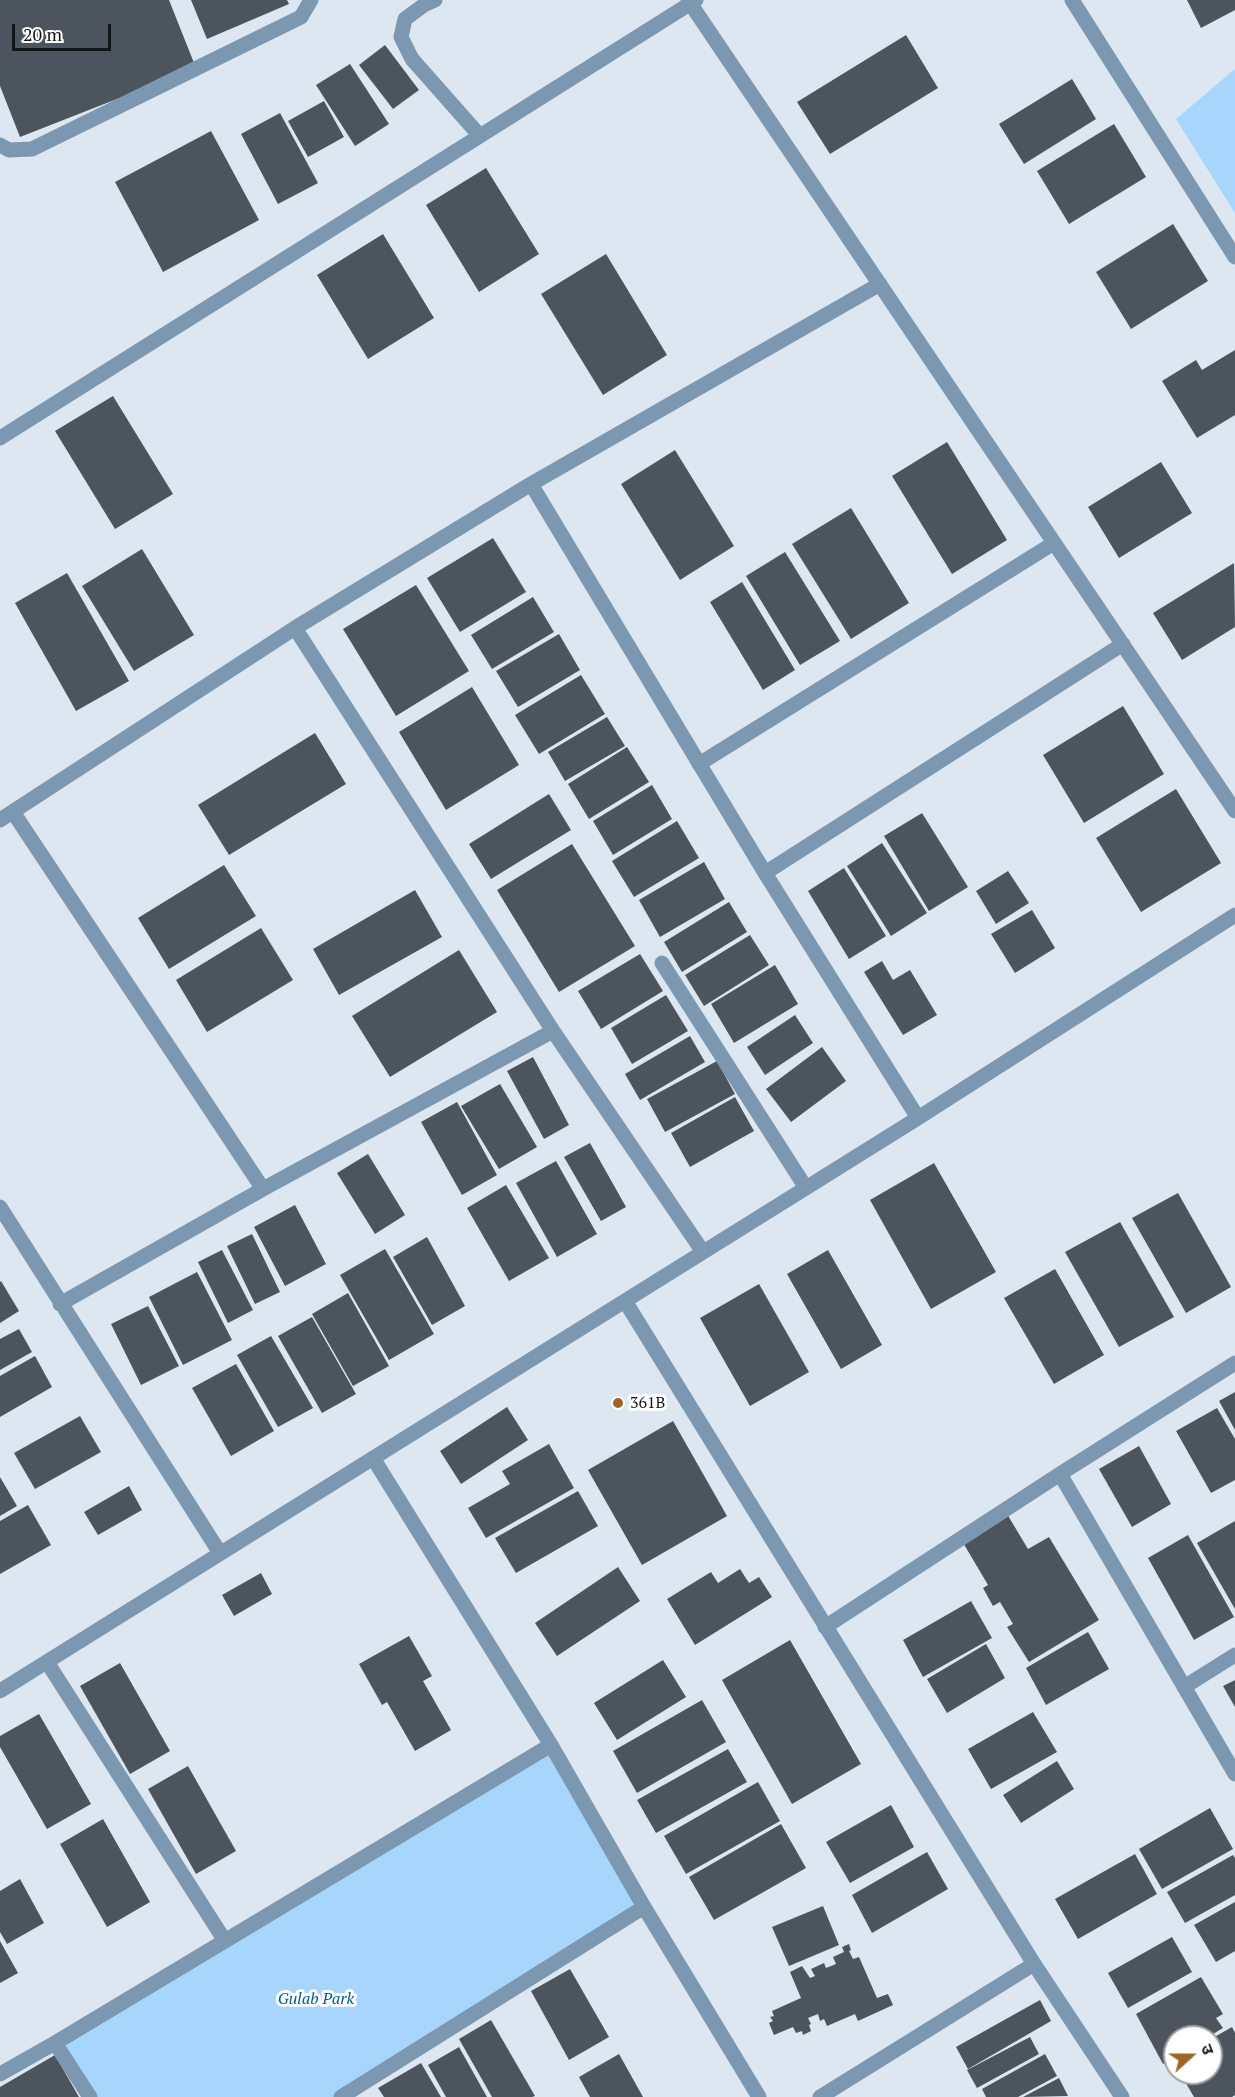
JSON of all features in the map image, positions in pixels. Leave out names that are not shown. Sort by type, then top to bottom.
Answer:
[{"type":"street","points":[[0,145],[9,150],[32,149],[301,17],[311,0]]},
{"type":"street","points":[[435,0],[424,5],[405,20],[401,37],[412,59],[480,136]]},
{"type":"street","points":[[1072,0],[1235,257]]},
{"type":"street","points":[[0,438],[692,1],[1235,811]]},
{"type":"street","points":[[263,1190],[6,816],[296,628],[531,484],[880,284]]},
{"type":"street","points":[[531,484],[765,873],[918,1118]]},
{"type":"street","points":[[699,764],[1054,543]]},
{"type":"street","points":[[296,628],[553,1031],[703,1252]]},
{"type":"street","points":[[765,873],[1123,644]]},
{"type":"street","points":[[0,1691],[918,1118],[1235,915]]},
{"type":"street","points":[[662,963],[806,1188]]},
{"type":"street","points":[[60,1304],[553,1031]]},
{"type":"street","points":[[0,1208],[220,1553]]},
{"type":"street","points":[[625,1300],[1034,1964],[1122,2097]]},
{"type":"street","points":[[825,1627],[1235,1363]]},
{"type":"street","points":[[374,1458],[551,1745],[644,1907],[759,2097]]},
{"type":"street","points":[[1060,1474],[1235,1774]]},
{"type":"street","points":[[1184,1687],[1235,1655]]},
{"type":"street","points":[[47,1662],[225,1941]]},
{"type":"street","points":[[0,2074],[551,1745]]},
{"type":"street","points":[[340,2097],[644,1907]]},
{"type":"street","points":[[820,2097],[1034,1964]]},
{"type":"street","points":[[55,2043],[90,2097]]},
{"type":"green space","points":[[1235,69],[1235,213],[1176,119]]},
{"type":"green space","name":"Gulab Park","points":[[551,1745],[644,1907],[341,2097],[90,2097],[55,2043]]},
{"type":"building","points":[[0,0],[169,0],[196,68],[20,137],[0,86]]},
{"type":"building","points":[[191,0],[287,0],[289,4],[207,39]]},
{"type":"building","points":[[1187,0],[1235,0],[1235,10],[1201,28]]},
{"type":"building","points":[[906,35],[938,88],[830,154],[797,102]]},
{"type":"building","points":[[385,45],[419,90],[393,109],[359,65]]},
{"type":"building","points":[[350,64],[389,124],[355,146],[316,85]]},
{"type":"building","points":[[1072,79],[1096,119],[1024,164],[999,124]]},
{"type":"building","points":[[324,101],[344,137],[308,157],[288,121]]},
{"type":"building","points":[[280,113],[318,183],[278,204],[241,134]]},
{"type":"building","points":[[1114,124],[1146,177],[1069,224],[1037,171]]},
{"type":"building","points":[[211,131],[259,220],[163,272],[115,182]]},
{"type":"building","points":[[486,168],[539,254],[479,292],[426,205]]},
{"type":"building","points":[[1173,224],[1208,281],[1131,329],[1096,272]]},
{"type":"building","points":[[383,234],[434,318],[368,359],[317,275]]},
{"type":"building","points":[[606,254],[667,355],[603,395],[541,294]]},
{"type":"building","points":[[1235,350],[1235,415],[1197,438],[1162,381],[1196,360],[1202,370]]},
{"type":"building","points":[[113,396],[173,494],[115,529],[55,431]]},
{"type":"building","points":[[947,442],[1007,540],[952,574],[892,476]]},
{"type":"building","points":[[675,450],[734,546],[680,580],[621,484]]},
{"type":"building","points":[[1161,462],[1192,513],[1119,558],[1088,507]]},
{"type":"building","points":[[851,508],[909,603],[851,639],[792,544]]},
{"type":"building","points":[[493,538],[526,592],[460,632],[427,578]]},
{"type":"building","points":[[142,549],[194,635],[134,671],[82,586]]},
{"type":"building","points":[[785,552],[840,641],[800,665],[746,576]]},
{"type":"building","points":[[1234,563],[1235,627],[1182,660],[1153,613]]},
{"type":"building","points":[[67,573],[129,681],[76,711],[15,603]]},
{"type":"building","points":[[742,582],[795,670],[763,690],[710,602]]},
{"type":"building","points":[[416,585],[469,671],[396,716],[343,629]]},
{"type":"building","points":[[533,597],[554,632],[492,669],[471,635]]},
{"type":"building","points":[[559,634],[580,670],[518,707],[496,671]]},
{"type":"building","points":[[581,675],[605,714],[539,754],[515,715]]},
{"type":"building","points":[[472,687],[519,765],[446,810],[399,732]]},
{"type":"building","points":[[1123,706],[1164,774],[1084,823],[1043,755]]},
{"type":"building","points":[[607,717],[625,746],[565,781],[548,752]]},
{"type":"building","points":[[315,733],[346,784],[229,855],[198,805]]},
{"type":"building","points":[[627,747],[649,782],[589,819],[568,784]]},
{"type":"building","points":[[652,785],[672,819],[613,855],[593,821]]},
{"type":"building","points":[[1176,789],[1221,863],[1141,912],[1096,838]]},
{"type":"building","points":[[549,794],[571,830],[491,879],[469,844]]},
{"type":"building","points":[[922,813],[968,887],[929,911],[884,836]]},
{"type":"building","points":[[677,821],[699,858],[634,897],[612,861]]},
{"type":"building","points":[[882,843],[927,913],[891,936],[847,866]]},
{"type":"building","points":[[572,844],[635,946],[559,992],[497,890]]},
{"type":"building","points":[[704,862],[725,899],[660,937],[639,900]]},
{"type":"building","points":[[224,865],[256,916],[169,969],[138,918]]},
{"type":"building","points":[[844,868],[886,936],[849,959],[808,891]]},
{"type":"building","points":[[1008,871],[1029,903],[996,924],[976,891]]},
{"type":"building","points":[[415,890],[442,937],[339,995],[313,949]]},
{"type":"building","points":[[729,902],[747,932],[682,972],[664,942]]},
{"type":"building","points":[[1032,910],[1055,948],[1015,973],[991,934]]},
{"type":"building","points":[[261,928],[293,980],[207,1032],[176,980]]},
{"type":"building","points":[[750,935],[769,965],[704,1006],[685,975]]},
{"type":"building","points":[[459,950],[497,1012],[390,1077],[352,1016]]},
{"type":"building","points":[[640,954],[663,991],[601,1029],[578,991]]},
{"type":"building","points":[[882,961],[893,980],[910,970],[937,1015],[903,1035],[864,972]]},
{"type":"building","points":[[775,965],[798,1004],[734,1043],[711,1004]]},
{"type":"building","points":[[666,995],[688,1031],[632,1064],[611,1028]]},
{"type":"building","points":[[795,1015],[813,1043],[765,1075],[747,1047]]},
{"type":"building","points":[[690,1036],[705,1062],[640,1100],[625,1074]]},
{"type":"building","points":[[822,1047],[846,1081],[791,1122],[766,1089]]},
{"type":"building","points":[[533,1057],[569,1125],[544,1139],[507,1071]]},
{"type":"building","points":[[717,1061],[735,1094],[665,1132],[647,1099]]},
{"type":"building","points":[[500,1084],[537,1147],[499,1169],[461,1106]]},
{"type":"building","points":[[735,1097],[754,1131],[690,1167],[671,1133]]},
{"type":"building","points":[[457,1102],[497,1175],[462,1195],[421,1122]]},
{"type":"building","points":[[590,1143],[626,1207],[601,1221],[564,1157]]},
{"type":"building","points":[[368,1154],[405,1215],[375,1234],[337,1173]]},
{"type":"building","points":[[556,1161],[597,1234],[557,1257],[516,1183]]},
{"type":"building","points":[[934,1163],[996,1272],[931,1309],[870,1200]]},
{"type":"building","points":[[506,1185],[549,1258],[509,1281],[467,1208]]},
{"type":"building","points":[[1178,1193],[1231,1287],[1186,1313],[1132,1218]]},
{"type":"building","points":[[295,1205],[326,1264],[285,1286],[254,1227]]},
{"type":"building","points":[[1120,1222],[1174,1317],[1119,1347],[1065,1252]]},
{"type":"building","points":[[252,1234],[280,1292],[255,1304],[227,1246]]},
{"type":"building","points":[[427,1237],[465,1306],[432,1325],[393,1257]]},
{"type":"building","points":[[385,1249],[434,1334],[389,1360],[340,1275]]},
{"type":"building","points":[[222,1250],[253,1310],[228,1323],[198,1262]]},
{"type":"building","points":[[828,1250],[882,1345],[841,1369],[787,1274]]},
{"type":"building","points":[[1055,1269],[1104,1355],[1054,1384],[1004,1298]]},
{"type":"building","points":[[197,1272],[232,1340],[183,1365],[149,1297]]},
{"type":"building","points":[[0,1282],[19,1311],[0,1323]]},
{"type":"building","points":[[759,1284],[809,1372],[750,1406],[700,1318]]},
{"type":"building","points":[[348,1293],[389,1366],[353,1386],[312,1314]]},
{"type":"building","points":[[148,1306],[179,1366],[141,1385],[111,1324]]},
{"type":"building","points":[[312,1317],[356,1394],[322,1413],[278,1336]]},
{"type":"building","points":[[19,1329],[32,1352],[0,1370],[0,1339]]},
{"type":"building","points":[[271,1336],[313,1408],[278,1427],[237,1355]]},
{"type":"building","points":[[35,1356],[52,1387],[0,1417],[0,1376]]},
{"type":"building","points":[[236,1364],[274,1431],[231,1456],[192,1388]]},
{"type":"building","points":[[1235,1392],[1235,1430],[1219,1401]]},
{"type":"building","points":[[507,1407],[528,1440],[461,1484],[440,1451]]},
{"type":"building","points":[[1217,1408],[1235,1439],[1235,1480],[1211,1493],[1176,1431]]},
{"type":"building","points":[[80,1416],[101,1452],[35,1489],[14,1453]]},
{"type":"building","points":[[673,1421],[727,1516],[642,1565],[588,1470]]},
{"type":"building","points":[[549,1444],[574,1488],[486,1538],[468,1508],[510,1484],[502,1471]]},
{"type":"building","points":[[1139,1446],[1171,1504],[1132,1527],[1099,1469]]},
{"type":"building","points":[[0,1477],[17,1506],[0,1516]]},
{"type":"building","points":[[129,1486],[142,1510],[98,1535],[84,1512]]},
{"type":"building","points":[[578,1491],[598,1526],[516,1573],[495,1538]]},
{"type":"building","points":[[28,1505],[51,1545],[0,1574],[0,1521]]},
{"type":"building","points":[[1007,1514],[1028,1549],[1049,1537],[1099,1620],[1029,1662],[1007,1627],[1013,1624],[1000,1602],[993,1606],[983,1588],[988,1585],[962,1541]]},
{"type":"building","points":[[1235,1521],[1235,1609],[1197,1543]]},
{"type":"building","points":[[1188,1535],[1234,1617],[1194,1640],[1148,1558]]},
{"type":"building","points":[[618,1567],[640,1601],[557,1656],[535,1623]]},
{"type":"building","points":[[740,1569],[749,1583],[759,1577],[772,1597],[695,1645],[667,1599],[711,1572],[718,1583]]},
{"type":"building","points":[[261,1573],[272,1594],[234,1616],[222,1595]]},
{"type":"building","points":[[971,1601],[992,1638],[923,1677],[903,1640]]},
{"type":"building","points":[[1088,1632],[1109,1669],[1046,1705],[1026,1668]]},
{"type":"building","points":[[409,1636],[432,1676],[423,1681],[451,1730],[415,1751],[387,1702],[382,1705],[359,1664]]},
{"type":"building","points":[[790,1640],[861,1764],[792,1804],[722,1680]]},
{"type":"building","points":[[986,1644],[1005,1678],[947,1713],[927,1679]]},
{"type":"building","points":[[663,1660],[686,1697],[617,1740],[594,1703]]},
{"type":"building","points":[[120,1663],[170,1751],[130,1774],[80,1686]]},
{"type":"building","points":[[1235,1680],[1235,1707],[1223,1686]]},
{"type":"building","points":[[702,1700],[726,1742],[637,1793],[613,1751]]},
{"type":"building","points":[[1033,1712],[1057,1752],[991,1789],[968,1749]]},
{"type":"building","points":[[39,1714],[91,1804],[47,1829],[0,1747],[0,1736]]},
{"type":"building","points":[[728,1749],[747,1782],[656,1833],[637,1800]]},
{"type":"building","points":[[1057,1761],[1074,1789],[1021,1823],[1003,1795]]},
{"type":"building","points":[[188,1766],[236,1851],[196,1874],[148,1789]]},
{"type":"building","points":[[758,1782],[780,1821],[686,1874],[664,1836]]},
{"type":"building","points":[[891,1805],[914,1847],[850,1883],[826,1842]]},
{"type":"building","points":[[1210,1808],[1233,1849],[1162,1889],[1139,1849]]},
{"type":"building","points":[[103,1819],[150,1902],[107,1927],[60,1844]]},
{"type":"building","points":[[781,1824],[806,1868],[714,1920],[689,1877]]},
{"type":"building","points":[[927,1852],[948,1889],[872,1933],[852,1895]]},
{"type":"building","points":[[1135,1854],[1157,1894],[1078,1939],[1055,1899]]},
{"type":"building","points":[[1233,1855],[1235,1858],[1235,1895],[1185,1923],[1167,1892]]},
{"type":"building","points":[[20,1879],[44,1923],[7,1944],[0,1932],[0,1891]]},
{"type":"building","points":[[1235,1902],[1235,1951],[1216,1962],[1194,1925]]},
{"type":"building","points":[[823,1906],[839,1945],[789,1966],[772,1927]]},
{"type":"building","points":[[1172,1937],[1192,1972],[1128,2008],[1108,1973]]},
{"type":"building","points":[[0,1941],[18,1973],[0,1983]]},
{"type":"building","points":[[849,1944],[851,1950],[849,1951],[853,1959],[859,1957],[877,1998],[888,1994],[893,2005],[858,2021],[855,2014],[827,2026],[824,2019],[820,2021],[818,2014],[808,2018],[811,2031],[803,2035],[802,2031],[796,2033],[793,2027],[774,2035],[769,2023],[773,2021],[770,2017],[774,2016],[772,2011],[801,1998],[790,1972],[802,1966],[810,1978],[815,1976],[811,1969],[824,1963],[826,1968],[836,1964],[833,1957],[844,1952],[842,1947]]},
{"type":"building","points":[[570,1969],[609,2037],[569,2060],[531,1991]]},
{"type":"building","points":[[1201,1977],[1223,2014],[1216,2018],[1221,2025],[1163,2025],[1163,2064],[1136,2014]]},
{"type":"building","points":[[1040,2000],[1051,2021],[968,2069],[956,2047]]},
{"type":"building","points":[[491,2020],[535,2096],[492,2097],[459,2039]]},
{"type":"building","points":[[1232,2027],[1235,2033],[1235,2095],[1232,2097],[1194,2097],[1187,2085],[1223,2085],[1223,2032]]},
{"type":"building","points":[[1030,2037],[1039,2054],[977,2088],[967,2070]]},
{"type":"building","points":[[459,2047],[487,2097],[446,2097],[428,2065]]},
{"type":"building","points":[[619,2054],[643,2097],[590,2097],[579,2077]]},
{"type":"building","points":[[1045,2054],[1057,2076],[1018,2097],[986,2097],[982,2089]]},
{"type":"building","points":[[55,2055],[79,2097],[0,2097],[0,2087]]},
{"type":"building","points":[[421,2063],[441,2097],[384,2097],[378,2088]]},
{"type":"building","points":[[1059,2078],[1068,2096],[1023,2097]]},
{"type":"place","name":"361B","points":[[618,1403]]}]
